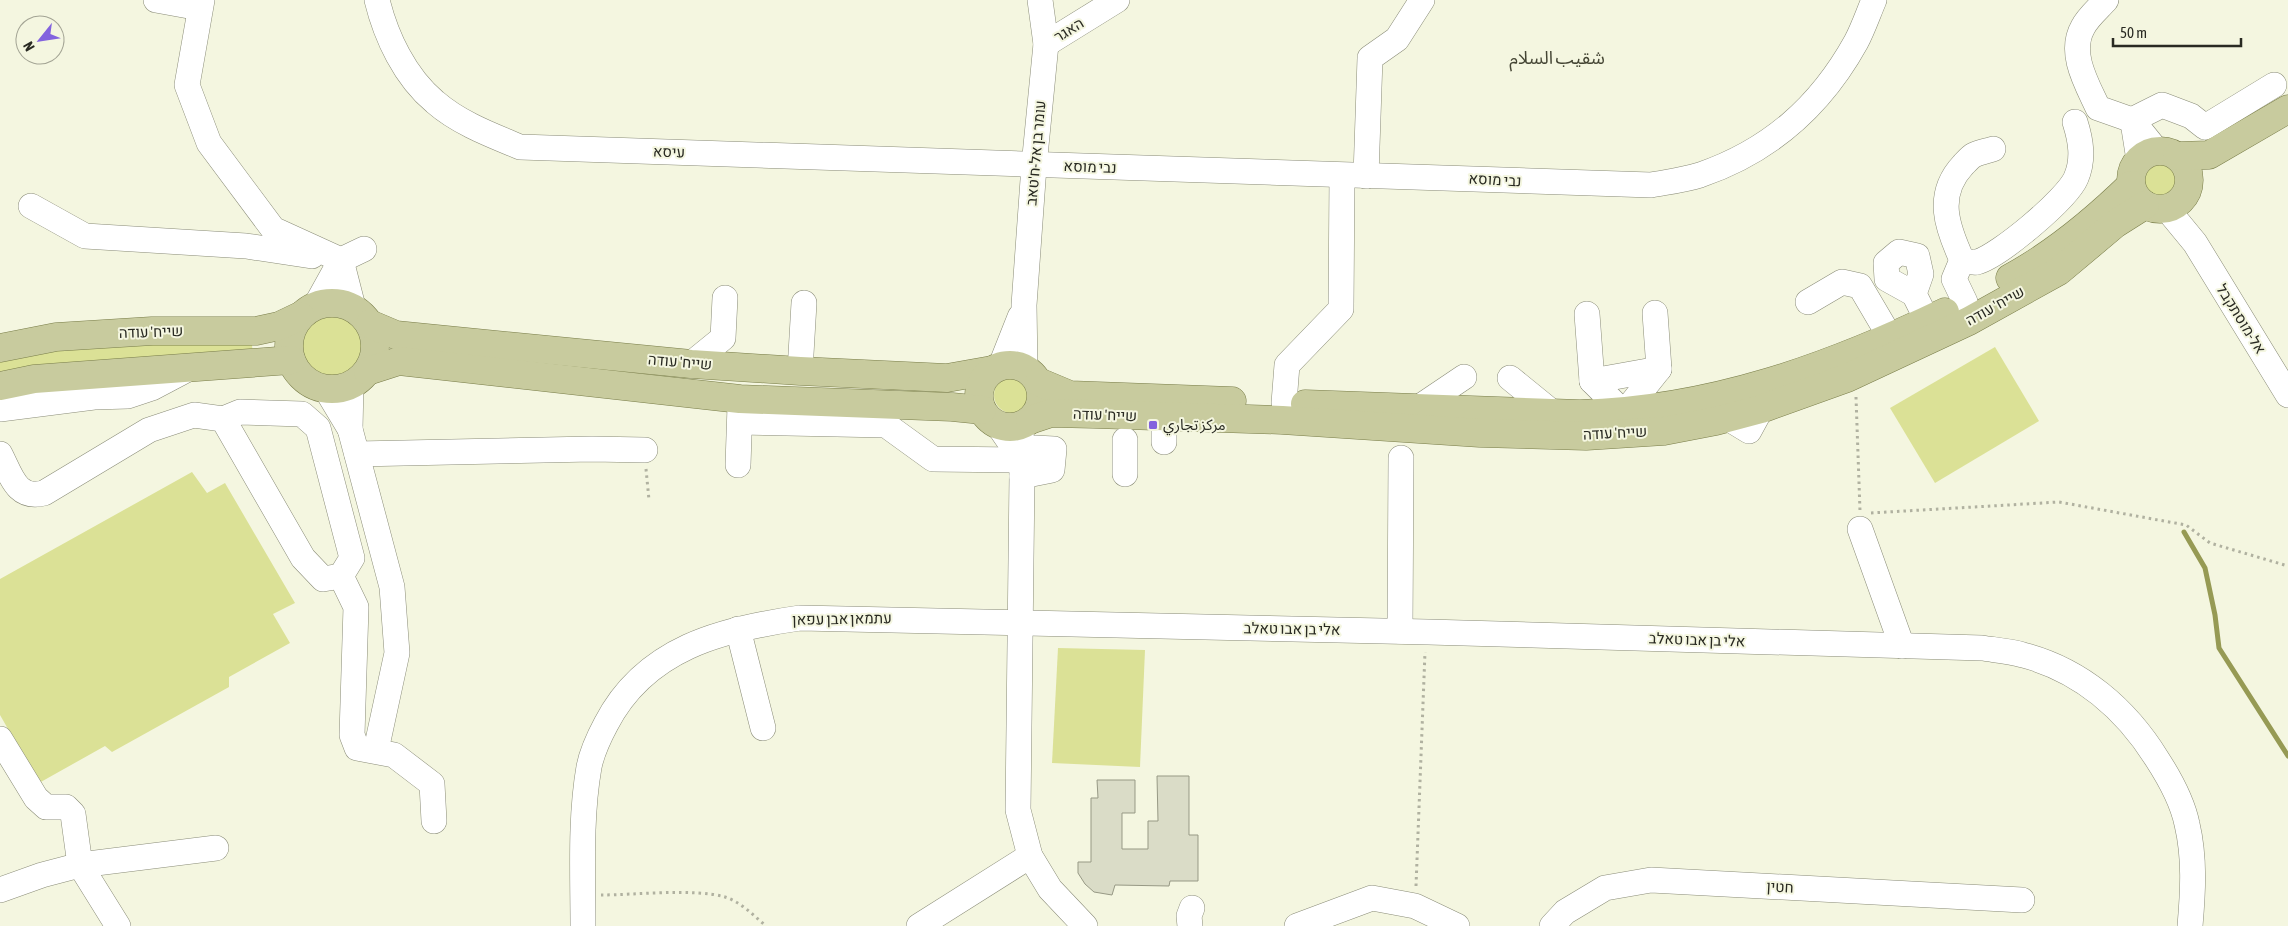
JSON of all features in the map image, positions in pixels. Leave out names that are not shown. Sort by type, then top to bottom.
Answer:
[{"type":"main road","points":[[2161,182],[2288,108]]},
{"type":"main road","name":"שייח' עודה","points":[[361,316],[396,335],[691,364],[947,378],[1014,372],[1070,395],[1553,413],[1624,413],[1736,393],[1828,363],[1890,337],[1965,302],[2023,271],[2061,246],[2093,221],[2161,182],[2214,172],[2288,128]]},
{"type":"main road","name":"שייח' עודה","points":[[348,382],[399,361],[740,410],[886,412],[952,407],[1008,420],[1051,413],[1164,430],[1282,420],[1480,432],[1586,436],[1664,431],[1761,410],[1847,378],[1969,321],[2059,271],[2161,182]]},
{"type":"main road","points":[[328,302],[341,303],[361,316],[375,336],[374,360],[348,382],[312,385],[303,378],[291,360],[289,337],[308,311],[328,302]]},
{"type":"main road","name":"שייח' עודה","points":[[0,348],[56,337],[114,333],[256,331],[280,326],[308,311]]},
{"type":"main road","points":[[0,386],[34,379],[291,360]]},
{"type":"main road","points":[[1014,372],[1040,402],[1038,409],[1008,420],[978,399],[980,387],[1014,372]]},
{"type":"street","points":[[156,0],[201,4],[187,85],[209,144],[274,229],[342,260],[361,316]]},
{"type":"street","name":"עיסא","points":[[377,0],[383,26],[410,76],[435,103],[477,129],[520,147],[1034,166]]},
{"type":"street","name":"עומר בן אל-ח'טאב","points":[[1014,372],[1024,306],[1034,166],[1046,44],[1040,0]]},
{"type":"street","name":"האגר","points":[[1046,44],[1117,0]]},
{"type":"street","points":[[1366,176],[1370,58],[1397,39],[1422,0]]},
{"type":"street","name":"נבי מוסא","points":[[1034,166],[1651,185],[1699,175],[1746,155],[1780,134],[1818,98],[1856,42],[1874,0]]},
{"type":"street","points":[[2106,0],[2083,27],[2076,48],[2084,78],[2098,108],[2132,120],[2162,105],[2191,116],[2205,127],[2274,85]]},
{"type":"street","name":"אל-מוסתקבל","points":[[2132,120],[2161,182],[2195,242],[2288,395]]},
{"type":"street","points":[[1962,260],[1975,263],[1995,254],[2048,212],[2076,179],[2082,146],[2075,122]]},
{"type":"street","points":[[1965,302],[1954,279],[1962,260],[1953,239],[1946,209],[1946,191],[1957,172],[1973,155],[1993,149]]},
{"type":"street","points":[[1284,403],[1287,365],[1340,310],[1342,176]]},
{"type":"street","points":[[31,206],[85,236],[246,246],[342,260]]},
{"type":"street","points":[[308,311],[342,260],[364,249]]},
{"type":"street","points":[[1808,302],[1842,282],[1860,286],[1890,337]]},
{"type":"street","points":[[1914,294],[1927,320]]},
{"type":"street","points":[[691,364],[724,338],[725,298]]},
{"type":"street","points":[[800,371],[804,303]]},
{"type":"street","points":[[1587,314],[1592,381],[1624,413],[1659,369],[1655,312]]},
{"type":"street","points":[[0,410],[94,397],[128,396],[152,388],[188,368]]},
{"type":"street","points":[[1592,381],[1659,369]]},
{"type":"street","points":[[1418,408],[1464,377]]},
{"type":"street","points":[[1510,378],[1553,413]]},
{"type":"street","points":[[348,382],[350,429],[393,595],[396,653],[376,750]]},
{"type":"street","points":[[738,465],[740,410]]},
{"type":"street","points":[[0,454],[19,490],[32,496],[44,493],[149,430],[194,415],[222,419],[240,412],[302,414],[318,428],[352,558],[340,576],[323,579],[303,558],[222,419]]},
{"type":"street","points":[[886,412],[933,459],[1022,468]]},
{"type":"street","points":[[1008,420],[1022,468],[1018,810],[1030,856],[1050,889],[1085,926]]},
{"type":"street","points":[[1125,440],[1125,474]]},
{"type":"street","points":[[1022,468],[1035,448],[1053,459]]},
{"type":"street","points":[[357,454],[592,449],[645,450]]},
{"type":"street","points":[[1400,631],[1401,458]]},
{"type":"street","points":[[1860,521],[1902,646]]},
{"type":"street","points":[[340,576],[356,608],[352,735],[357,748],[376,750],[394,755],[432,784],[434,821]]},
{"type":"street","points":[[356,608],[393,595]]},
{"type":"street","name":"עתמאן אבן עפאן","points":[[583,926],[584,837],[590,765],[600,736],[617,702],[641,677],[672,654],[696,642],[738,628],[800,618],[890,618],[1020,624]]},
{"type":"street","name":"אלי בן אבו טאלב","points":[[1020,624],[1400,631],[1982,648],[2023,655],[2064,670],[2106,696],[2141,732],[2174,785],[2187,824],[2194,880],[2190,926]]},
{"type":"street","points":[[738,628],[763,728]]},
{"type":"street","points":[[0,739],[36,798],[46,807],[66,807],[73,814],[80,865],[107,922]]},
{"type":"street","points":[[0,890],[42,875],[80,865],[216,848]]},
{"type":"street","points":[[919,926],[1030,856]]},
{"type":"street","name":"חטין","points":[[1552,926],[1565,912],[1605,888],[1651,880],[2022,900]]},
{"type":"street","points":[[1297,926],[1372,898],[1415,906],[1457,926]]},
{"type":"path","points":[[1847,378],[1856,396],[1860,521],[2059,502],[2186,526],[2210,543],[2288,566]]},
{"type":"path","points":[[645,450],[649,500]]},
{"type":"path","points":[[1415,906],[1426,632]]},
{"type":"path","points":[[583,896],[705,893],[726,897],[745,907],[766,926]]},
{"type":"green space","points":[[2161,159],[2176,165],[2182,180],[2176,195],[2161,201],[2146,195],[2140,180],[2146,165]]},
{"type":"green space","points":[[326,317],[338,317],[354,326],[361,336],[363,348],[361,360],[354,370],[338,379],[326,379],[315,374],[306,365],[301,354],[301,342],[306,331],[315,322]]},
{"type":"green space","points":[[68,343],[252,344],[253,362],[0,379],[0,354]]},
{"type":"green space","points":[[1995,347],[2039,421],[1935,483],[1890,408]]},
{"type":"green space","points":[[1012,377],[1019,378],[1025,382],[1029,388],[1029,402],[1025,408],[1019,412],[1012,413],[1005,412],[999,408],[995,402],[994,395],[995,388],[999,382],[1005,378]]},
{"type":"green space","points":[[192,472],[207,493],[225,483],[295,603],[273,614],[290,643],[229,677],[229,687],[112,752],[105,746],[39,783],[0,715],[0,579]]},
{"type":"green space","points":[[1058,648],[1145,650],[1140,767],[1052,763]]},
{"type":"building","points":[[1157,776],[1189,776],[1189,835],[1198,835],[1198,881],[1170,881],[1169,886],[1115,885],[1112,895],[1094,892],[1085,884],[1078,873],[1078,862],[1091,862],[1091,798],[1098,798],[1097,780],[1135,780],[1135,813],[1122,813],[1122,849],[1148,849],[1148,821],[1158,821]]},
{"type":"waterway","points":[[2184,532],[2205,568],[2215,615],[2219,648],[2288,756]]},
{"type":"place","name":"مركز تجاري","points":[[1153,425]]},
{"type":"district","name":"شقيب السلام","points":[[1557,58]]}]
